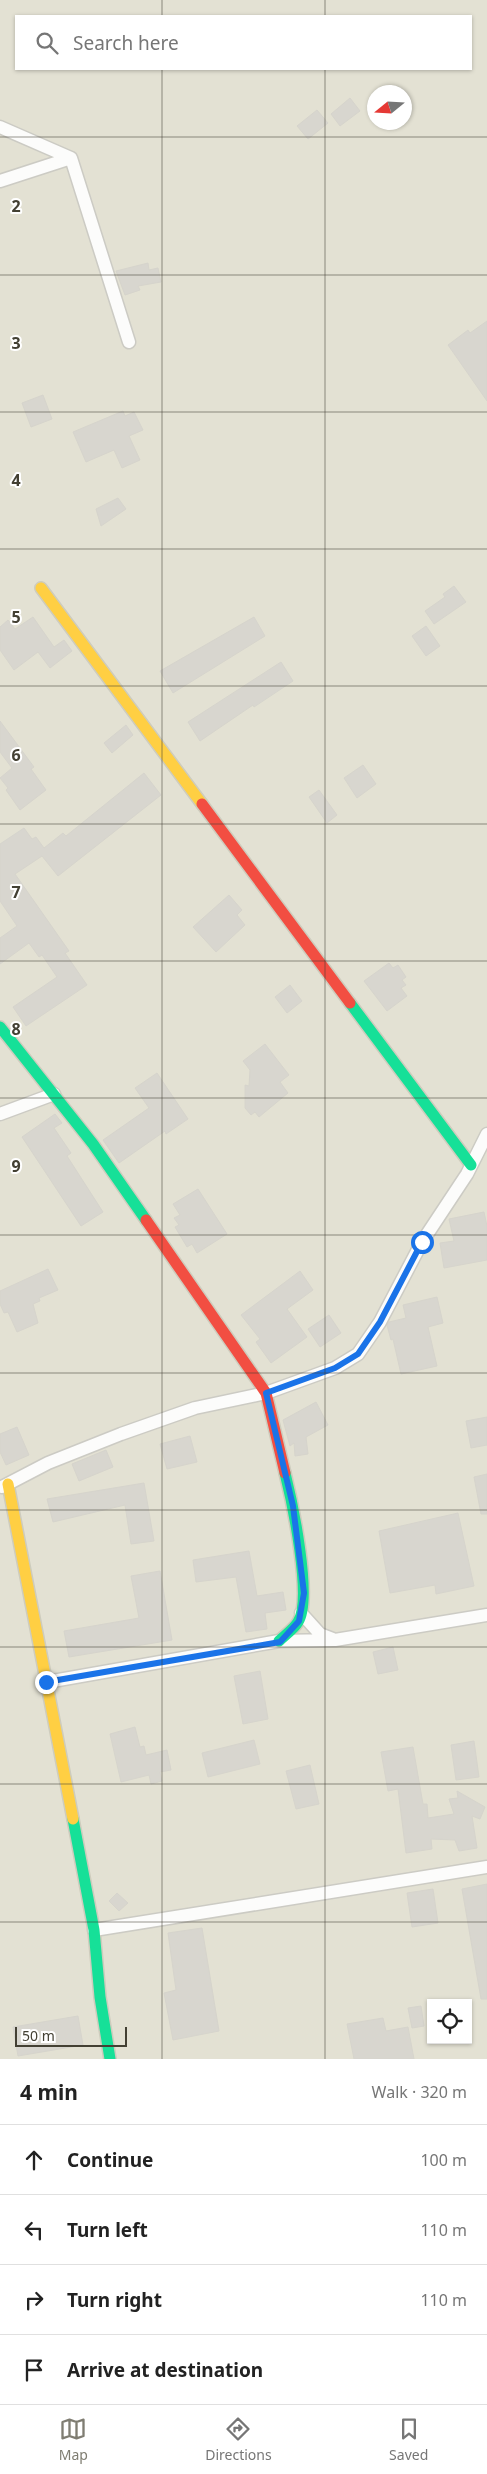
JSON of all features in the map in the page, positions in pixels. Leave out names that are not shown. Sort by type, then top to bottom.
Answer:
[{"type":"street","points":[[0,127],[71,158],[129,342]]},
{"type":"street","points":[[0,182],[71,158]]},
{"type":"street","points":[[41,588],[471,1165]]},
{"type":"street","points":[[0,1027],[93,1144],[266,1393],[293,1506],[304,1593],[299,1621],[280,1642]]},
{"type":"street","points":[[0,1114],[54,1094]]},
{"type":"street","points":[[110,2059],[100,1997],[94,1930],[46,1682],[4,1486],[48,1463],[121,1434],[195,1408],[266,1393],[335,1368],[358,1354],[380,1322],[422,1242],[471,1165],[487,1134]]},
{"type":"street","points":[[301,1613],[320,1634],[335,1640]]},
{"type":"street","points":[[46,1682],[280,1642],[335,1640],[487,1615]]},
{"type":"street","points":[[94,1930],[487,1867]]},
{"type":"shaded area","points":[[0,0],[487,0],[487,2059],[0,2059]]},
{"type":"building","points":[[350,98],[360,111],[340,126],[331,114]]},
{"type":"building","points":[[317,110],[328,123],[308,139],[297,126]]},
{"type":"building","points":[[148,263],[149,270],[158,268],[161,282],[138,286],[140,290],[125,295],[116,271]]},
{"type":"building","points":[[487,321],[487,401],[448,345],[468,330],[470,333]]},
{"type":"building","points":[[43,395],[52,419],[31,427],[22,403]]},
{"type":"building","points":[[123,411],[125,416],[134,412],[143,430],[129,436],[140,460],[122,468],[114,450],[86,462],[73,432]]},
{"type":"building","points":[[118,498],[126,509],[101,526],[96,509]]},
{"type":"building","points":[[454,586],[466,602],[434,624],[425,611],[445,597],[443,594]]},
{"type":"building","points":[[33,617],[54,647],[64,640],[72,651],[50,668],[38,652],[14,670],[0,650],[0,627],[8,620],[15,629]]},
{"type":"building","points":[[254,617],[265,636],[173,693],[160,671]]},
{"type":"building","points":[[426,626],[440,646],[426,656],[412,636]]},
{"type":"building","points":[[281,662],[293,681],[254,707],[253,705],[200,741],[188,722]]},
{"type":"building","points":[[0,721],[34,767],[31,769],[46,790],[20,810],[0,778],[12,768],[0,752]]},
{"type":"building","points":[[126,725],[133,735],[112,753],[104,743]]},
{"type":"building","points":[[363,765],[376,784],[357,798],[344,778]]},
{"type":"building","points":[[144,773],[161,795],[58,876],[42,856],[15,874],[69,951],[65,953],[87,985],[26,1026],[13,1007],[57,977],[42,955],[39,957],[29,943],[0,964],[0,938],[17,926],[0,901],[0,844],[24,828],[32,839],[36,837],[44,848],[63,833],[66,836]]},
{"type":"building","points":[[319,790],[337,815],[327,823],[309,797]]},
{"type":"building","points":[[229,895],[242,910],[237,915],[245,925],[216,952],[193,927]]},
{"type":"building","points":[[389,963],[393,968],[398,965],[406,977],[402,980],[406,985],[401,988],[407,996],[387,1011],[364,981]]},
{"type":"building","points":[[290,985],[302,1001],[287,1013],[275,997]]},
{"type":"building","points":[[265,1044],[289,1075],[280,1082],[288,1093],[259,1117],[255,1112],[251,1115],[245,1108],[245,1085],[249,1086],[250,1070],[243,1061]]},
{"type":"building","points":[[157,1073],[188,1119],[166,1134],[165,1131],[119,1163],[103,1140],[149,1108],[135,1088]]},
{"type":"building","points":[[55,1114],[62,1123],[54,1128],[71,1153],[67,1156],[103,1212],[81,1226],[22,1137]]},
{"type":"building","points":[[198,1189],[227,1234],[197,1253],[192,1244],[187,1247],[175,1227],[179,1225],[174,1218],[180,1215],[173,1204]]},
{"type":"building","points":[[484,1212],[487,1226],[487,1260],[444,1268],[440,1243],[454,1241],[449,1219]]},
{"type":"building","points":[[48,1269],[58,1290],[39,1298],[40,1301],[33,1304],[38,1323],[17,1332],[8,1312],[4,1313],[0,1304],[0,1291]]},
{"type":"building","points":[[300,1271],[313,1290],[287,1309],[307,1337],[271,1363],[256,1342],[260,1339],[241,1315]]},
{"type":"building","points":[[437,1297],[443,1323],[428,1327],[437,1366],[401,1374],[393,1339],[391,1340],[387,1325],[389,1322],[406,1318],[403,1305]]},
{"type":"building","points":[[329,1315],[341,1333],[320,1347],[308,1329]]},
{"type":"building","points":[[316,1402],[328,1425],[306,1437],[308,1454],[295,1456],[294,1443],[290,1446],[283,1420]]},
{"type":"building","points":[[487,1417],[487,1445],[471,1448],[466,1421]]},
{"type":"building","points":[[17,1427],[29,1455],[6,1465],[0,1452],[0,1434]]},
{"type":"building","points":[[190,1436],[197,1462],[167,1469],[160,1444]]},
{"type":"building","points":[[106,1450],[113,1467],[79,1481],[72,1464]]},
{"type":"building","points":[[487,1474],[487,1514],[481,1514],[474,1477]]},
{"type":"building","points":[[144,1483],[154,1541],[131,1544],[125,1505],[53,1522],[47,1499]]},
{"type":"building","points":[[458,1513],[474,1586],[436,1594],[435,1585],[390,1593],[379,1531]]},
{"type":"building","points":[[249,1551],[257,1596],[283,1592],[286,1610],[265,1613],[267,1629],[246,1632],[236,1577],[196,1582],[193,1560]]},
{"type":"building","points":[[160,1571],[172,1640],[69,1657],[64,1631],[139,1618],[131,1576]]},
{"type":"building","points":[[393,1647],[398,1670],[378,1674],[373,1652]]},
{"type":"building","points":[[260,1671],[268,1719],[243,1724],[234,1676]]},
{"type":"building","points":[[135,1727],[140,1747],[144,1746],[146,1755],[167,1750],[171,1770],[160,1772],[162,1781],[151,1784],[149,1775],[121,1782],[110,1734]]},
{"type":"building","points":[[254,1740],[260,1764],[208,1777],[202,1753]]},
{"type":"building","points":[[474,1741],[479,1777],[456,1780],[451,1745]]},
{"type":"building","points":[[413,1747],[423,1804],[427,1804],[428,1818],[454,1814],[449,1799],[458,1798],[457,1791],[485,1807],[480,1819],[472,1816],[477,1848],[459,1851],[455,1840],[431,1839],[432,1849],[406,1853],[398,1789],[388,1791],[381,1752]]},
{"type":"building","points":[[310,1765],[319,1804],[296,1809],[286,1771]]},
{"type":"building","points":[[487,1884],[487,1999],[481,1999],[462,1889]]},
{"type":"building","points":[[433,1889],[438,1923],[412,1927],[407,1893]]},
{"type":"building","points":[[117,1893],[128,1903],[119,1911],[109,1901]]},
{"type":"building","points":[[202,1928],[219,2031],[173,2040],[164,1993],[176,1990],[168,1933]]},
{"type":"building","points":[[421,2006],[424,2026],[412,2028],[408,2008]]},
{"type":"building","points":[[78,2016],[83,2045],[18,2056],[13,2027]]},
{"type":"building","points":[[383,2018],[386,2031],[408,2027],[414,2059],[354,2059],[347,2024]]},
{"type":"traffic: fast","points":[[350,1003],[471,1165]]},
{"type":"traffic: fast","points":[[0,1027],[93,1144],[146,1220]]},
{"type":"traffic: fast","points":[[279,1641],[298,1622],[302,1610],[303,1593],[300,1549],[285,1473]]},
{"type":"traffic: fast","points":[[73,1819],[94,1930],[100,1997],[110,2059]]},
{"type":"traffic: slow","points":[[41,588],[202,804]]},
{"type":"traffic: slow","points":[[8,1484],[73,1819]]},
{"type":"traffic: jam","points":[[202,804],[350,1003]]},
{"type":"traffic: jam","points":[[146,1220],[266,1393],[285,1473]]},
{"type":"route","points":[[46,1682],[280,1642],[290,1633],[299,1621],[304,1593],[293,1506],[266,1393],[335,1368],[358,1354],[380,1322],[422,1242]]}]
